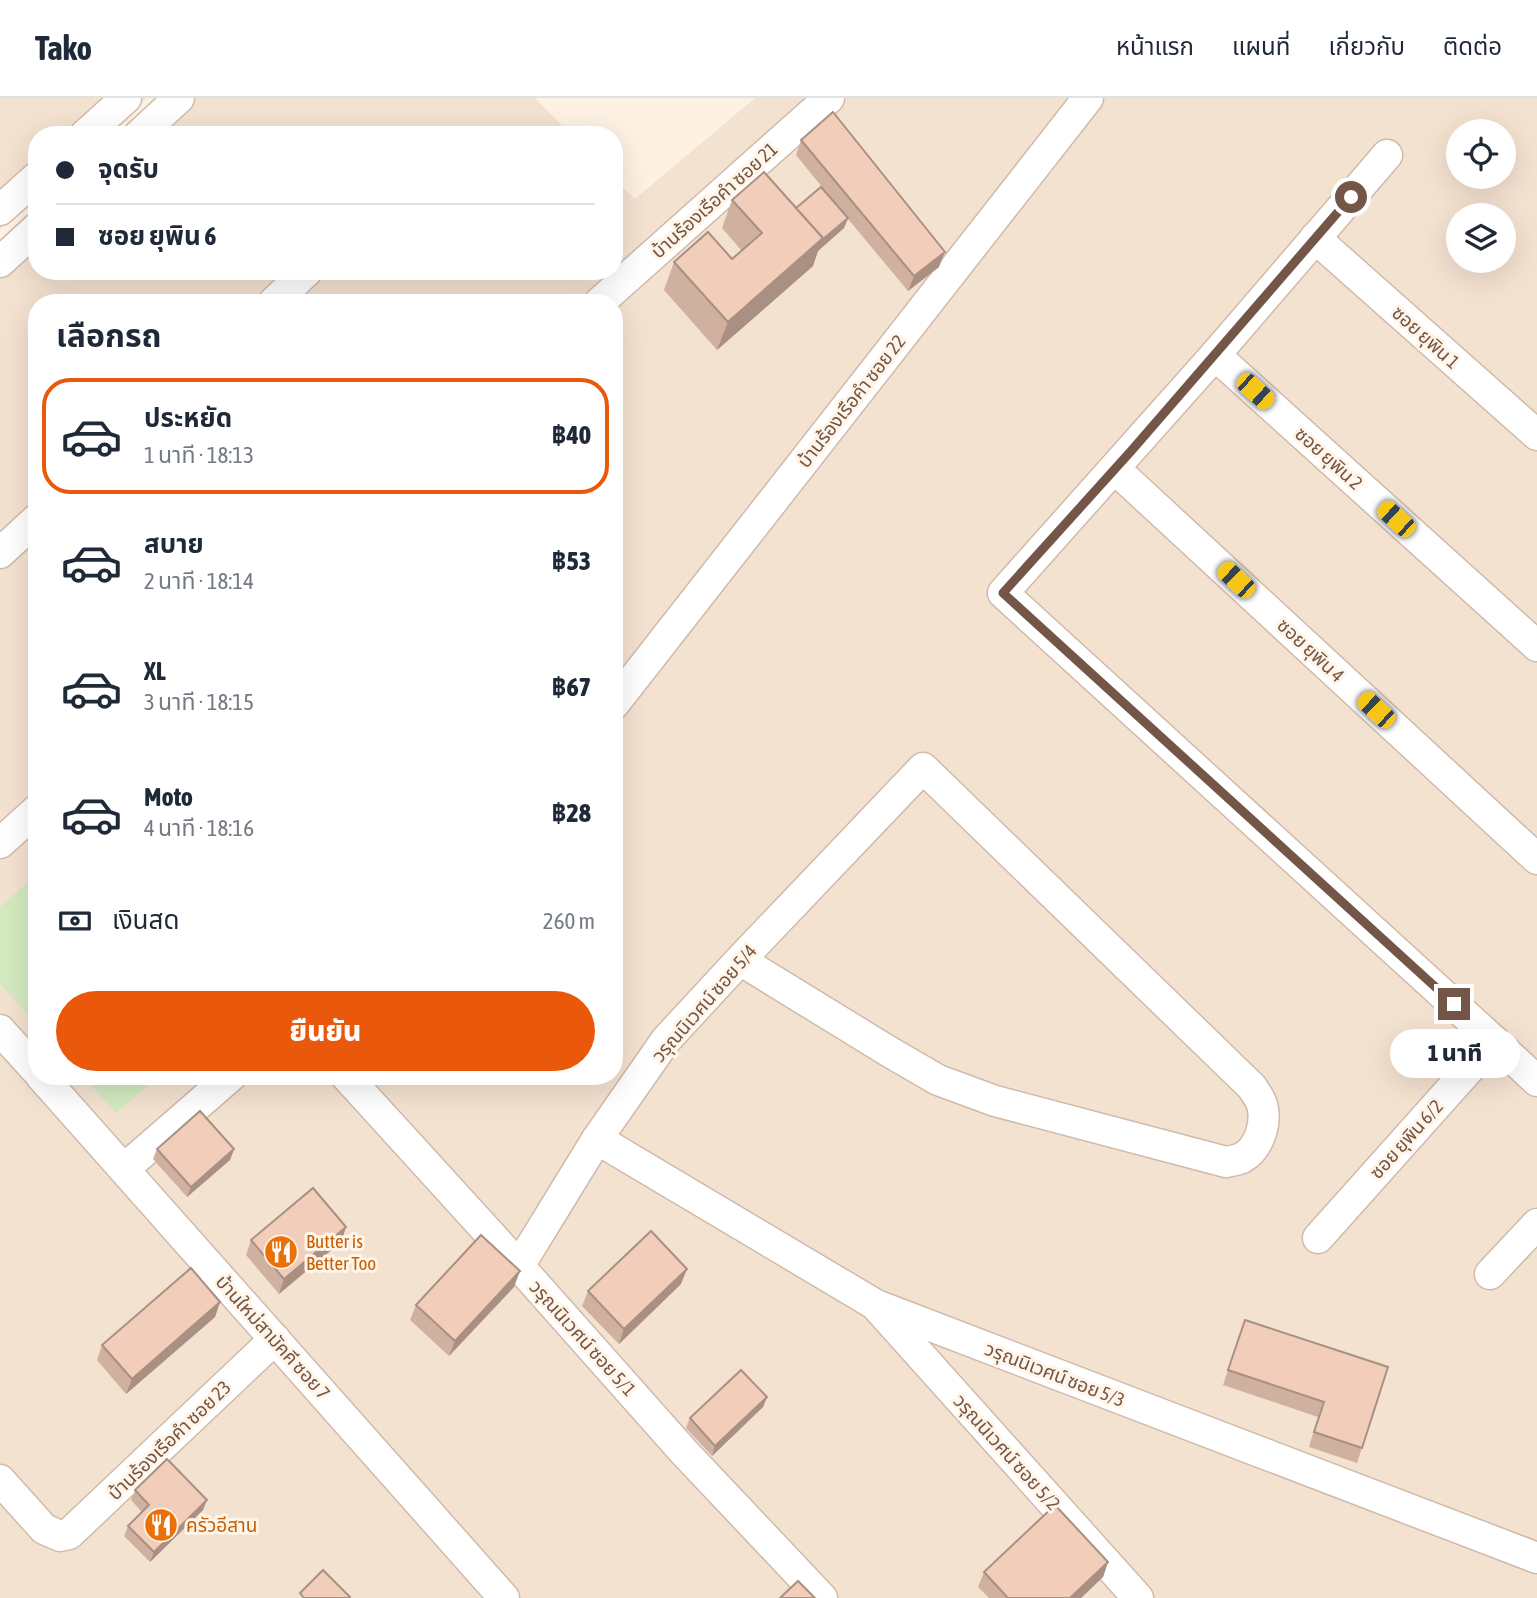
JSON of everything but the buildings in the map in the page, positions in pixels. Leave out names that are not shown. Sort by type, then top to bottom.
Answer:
[{"type":"street","points":[[95,126],[126,98]]},
{"type":"street","points":[[149,126],[179,98]]},
{"type":"street","name":"บ้านร้องเรือคำ ซอย 21","points":[[609,294],[829,98]]},
{"type":"street","name":"บ้านร้องเรือคำ ซอย 22","points":[[623,692],[1088,98]]},
{"type":"street","points":[[1387,155],[1215,355],[1003,593],[1537,1082]]},
{"type":"street","points":[[0,210],[28,185]]},
{"type":"street","points":[[0,262],[28,236]]},
{"type":"street","name":"ซอย ยุพิน 1","points":[[1315,238],[1537,435]]},
{"type":"street","points":[[283,294],[297,280]]},
{"type":"street","name":"ซอย ยุพิน 2","points":[[1215,355],[1537,646]]},
{"type":"street","name":"ซอย ยุพิน 4","points":[[1115,469],[1537,859]]},
{"type":"street","points":[[0,553],[28,527]]},
{"type":"street","name":"วรุณนิเวศน์ ซอย 5/4","points":[[519,1266],[597,1139],[666,1040],[740,960],[923,768],[1252,1087],[1261,1102],[1264,1117],[1262,1128],[1249,1153],[1241,1159],[1226,1162],[995,1101],[938,1080],[740,960]]},
{"type":"street","points":[[0,843],[28,818]]},
{"type":"street","points":[[0,1030],[28,1061]]},
{"type":"street","name":"ซอย ยุพิน 6/2","points":[[1318,1238],[1494,1041]]},
{"type":"street","name":"บ้านใหม่สามัคคี ซอย 7","points":[[49,1085],[504,1598]]},
{"type":"street","points":[[124,1169],[222,1085]]},
{"type":"street","name":"วรุณนิเวศน์ ซอย 5/1","points":[[354,1085],[684,1452],[822,1598]]},
{"type":"street","name":"วรุณนิเวศน์ ซอย 5/3","points":[[597,1139],[876,1305],[1537,1558]]},
{"type":"street","points":[[1490,1274],[1537,1224]]},
{"type":"street","name":"วรุณนิเวศน์ ซอย 5/2","points":[[876,1305],[1138,1598]]},
{"type":"street","name":"บ้านร้องเรือคำ ซอย 23","points":[[0,1480],[44,1529],[60,1536],[69,1534],[275,1339]]},
{"type":"shaded area","points":[[0,98],[147,98],[116,126],[28,126],[28,204],[0,229]]},
{"type":"shaded area","points":[[163,98],[535,98],[562,126],[133,126]]},
{"type":"shaded area","points":[[755,98],[1537,98],[1537,1598],[0,1598],[0,248],[28,222],[28,280],[623,280],[623,188],[635,199]]},
{"type":"green space","points":[[28,882],[28,1015],[0,984],[0,907]]},
{"type":"green space","points":[[91,1085],[148,1085],[116,1113]]},
{"type":"place","name":"Butter is Better Too","points":[[281,1252]]},
{"type":"place","name":"ครัวอีสาน","points":[[161,1525]]},
{"type":"route","points":[[1351,197],[1132,450],[1003,593],[1454,1004]]}]
